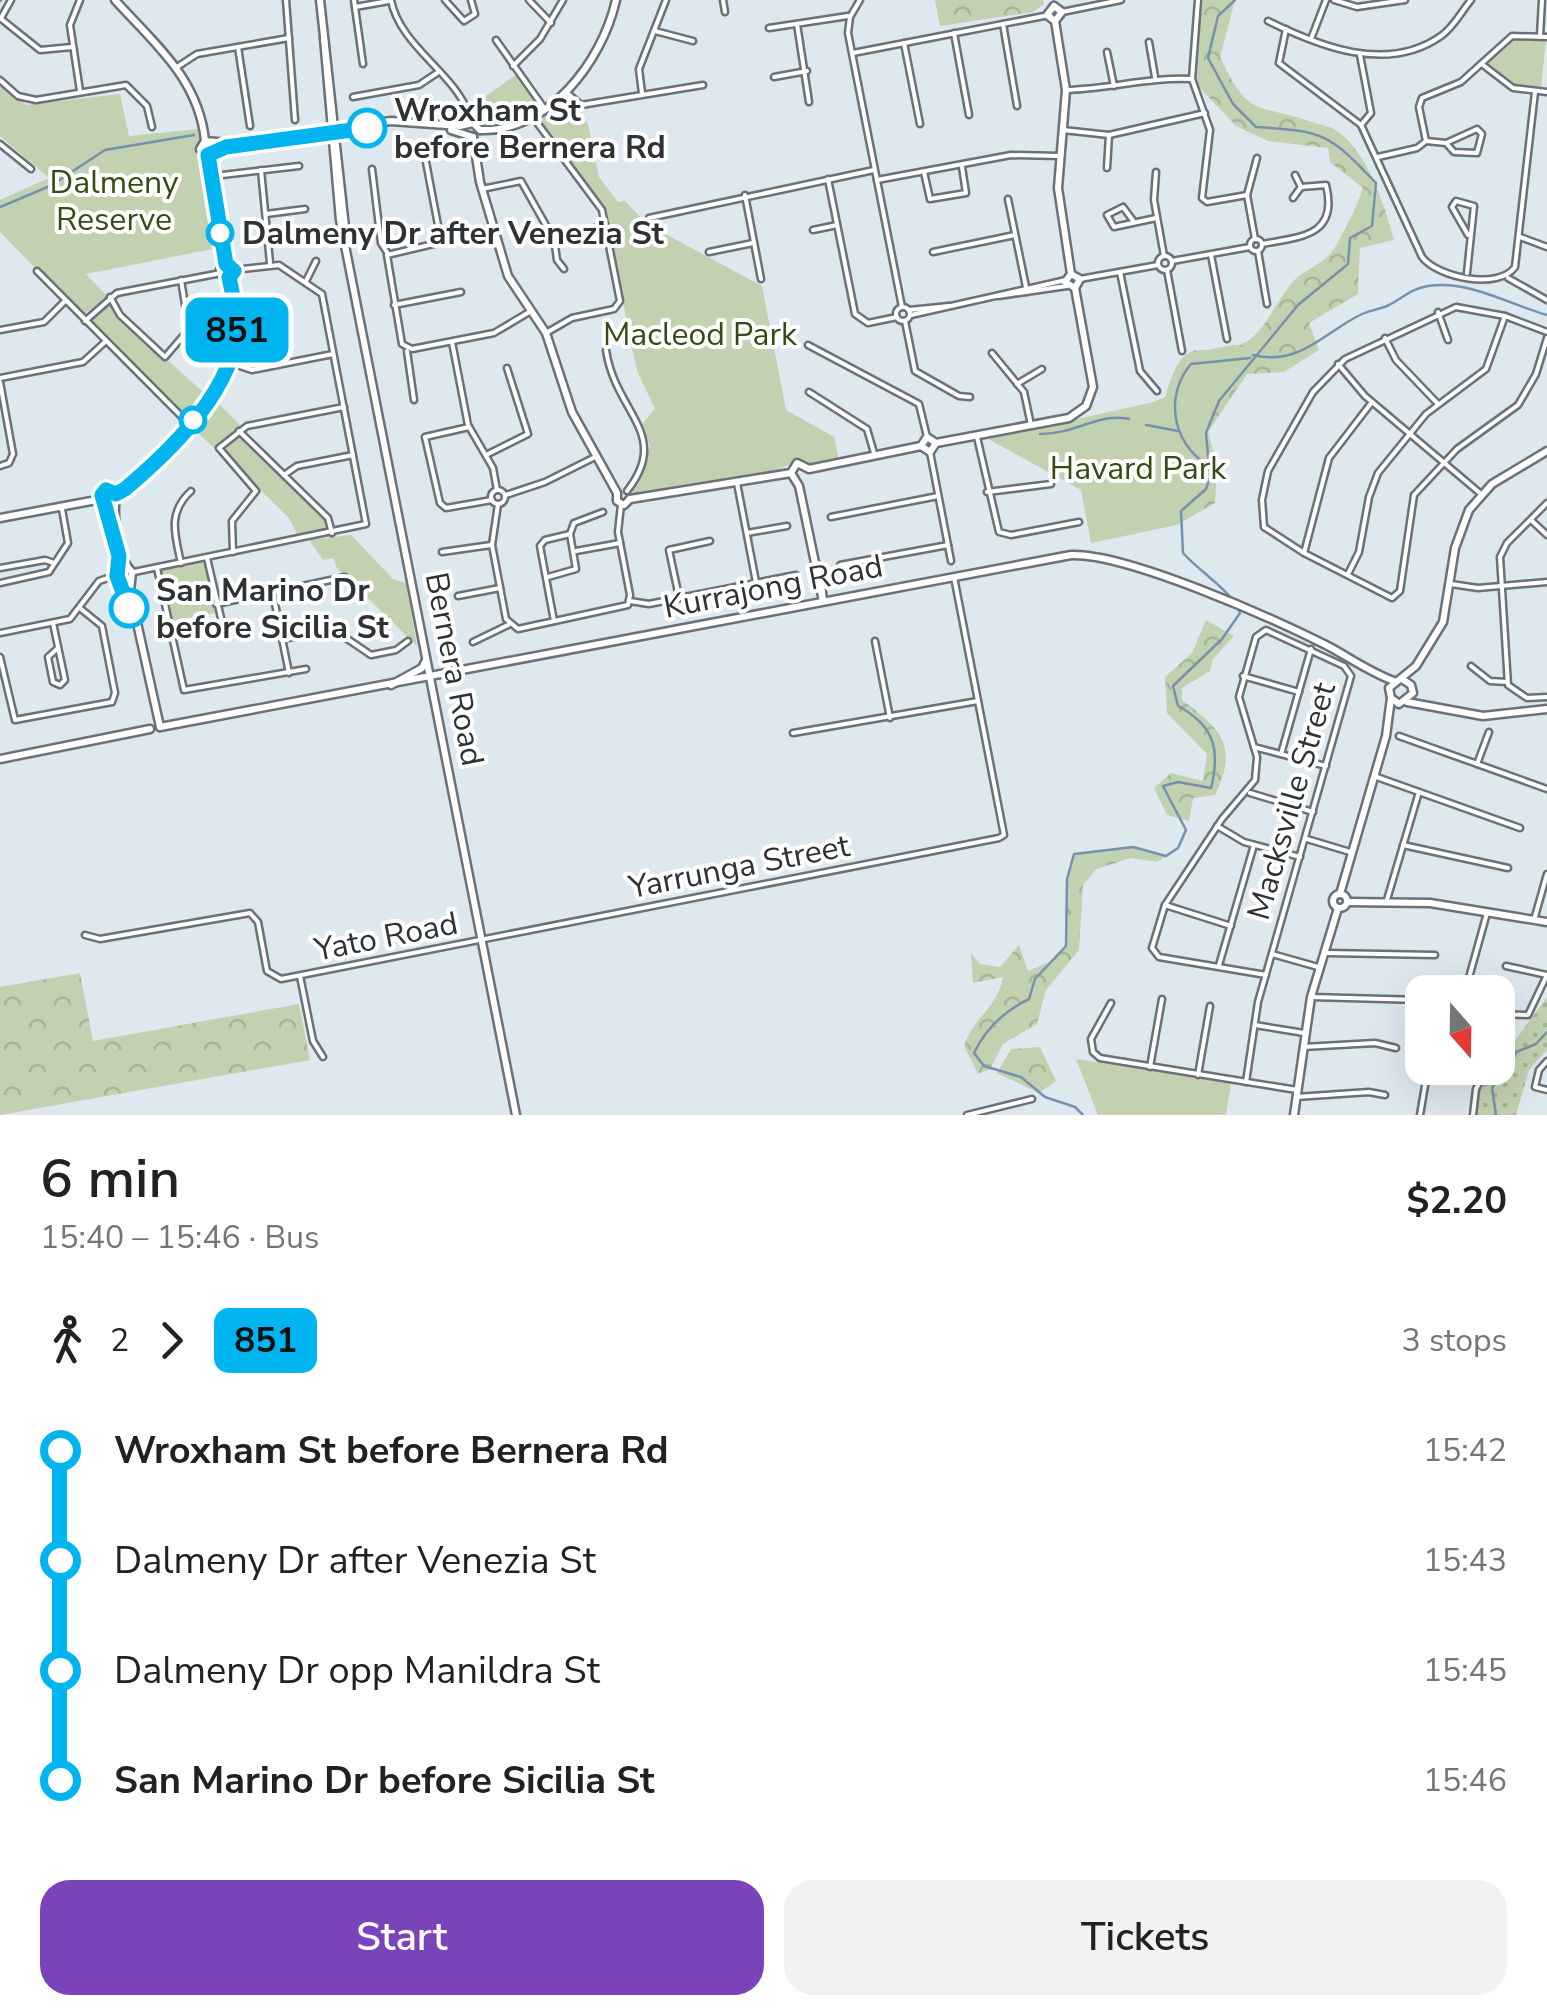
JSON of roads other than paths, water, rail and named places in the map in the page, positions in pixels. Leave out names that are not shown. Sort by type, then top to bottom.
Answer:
[{"type":"street","points":[[11,0],[0,18],[40,50],[74,47]]},
{"type":"street","points":[[80,0],[70,21],[80,92]]},
{"type":"street","points":[[0,518],[110,500],[190,424],[228,362],[237,321],[232,274],[226,264],[209,148],[196,99],[177,67],[115,0]]},
{"type":"street","points":[[286,0],[296,120]]},
{"type":"street","name":"Bernera Road","points":[[320,0],[344,233],[516,1115]]},
{"type":"street","points":[[354,0],[363,64]]},
{"type":"street","points":[[355,7],[391,0],[398,20],[437,73],[462,98],[482,189],[510,280],[546,333],[571,409],[617,493],[630,601]]},
{"type":"street","points":[[445,0],[459,18],[467,21],[476,12],[470,0]]},
{"type":"street","points":[[529,0],[552,23]]},
{"type":"street","points":[[513,66],[552,23],[562,0]]},
{"type":"street","points":[[209,148],[386,126],[503,130],[566,92],[588,64],[616,0]]},
{"type":"street","points":[[642,93],[638,73],[666,0]]},
{"type":"street","points":[[723,0],[726,12]]},
{"type":"street","points":[[860,0],[850,17],[852,53],[902,307],[910,313],[949,306],[1158,264],[1164,256]]},
{"type":"street","points":[[852,53],[1047,15],[1056,6],[1121,0]]},
{"type":"street","points":[[1198,0],[1192,78],[1210,130],[1203,200],[1247,194]]},
{"type":"street","points":[[1311,39],[1326,0]]},
{"type":"street","points":[[1334,0],[1357,7],[1405,0]]},
{"type":"street","points":[[1268,20],[1360,55],[1431,42],[1451,28],[1472,0]]},
{"type":"street","points":[[1426,140],[1420,100],[1461,82],[1512,36],[1544,36],[1542,0]]},
{"type":"street","points":[[808,345],[919,404],[927,437],[936,443],[1076,415],[1091,396],[1059,206],[1066,90],[1056,6]]},
{"type":"street","points":[[769,28],[840,14],[850,17]]},
{"type":"street","points":[[1047,15],[1056,21]]},
{"type":"street","points":[[797,22],[809,102]]},
{"type":"street","points":[[1003,24],[1018,106]]},
{"type":"street","points":[[1286,30],[1279,63],[1361,126],[1423,260],[1434,268],[1495,281],[1507,277],[1516,267],[1535,92]]},
{"type":"street","points":[[655,31],[692,42]]},
{"type":"street","points":[[954,34],[969,115]]},
{"type":"street","points":[[177,67],[194,54],[290,38]]},
{"type":"street","points":[[496,40],[544,108]]},
{"type":"street","points":[[1149,42],[1155,77]]},
{"type":"street","points":[[904,43],[920,124]]},
{"type":"street","points":[[238,46],[250,126]]},
{"type":"street","points":[[1107,52],[1114,86]]},
{"type":"street","points":[[1360,55],[1371,113],[1361,126]]},
{"type":"street","points":[[1482,65],[1513,88],[1547,92]]},
{"type":"street","points":[[774,77],[806,71]]},
{"type":"street","points":[[353,97],[419,85],[437,73]]},
{"type":"street","points":[[1066,90],[1155,77],[1192,78]]},
{"type":"street","points":[[0,80],[15,94],[33,100],[129,86],[149,110],[152,127]]},
{"type":"street","points":[[566,92],[580,105],[702,84]]},
{"type":"street","points":[[1063,130],[1110,135],[1206,112]]},
{"type":"street","points":[[532,116],[601,208],[619,304],[572,318],[546,333]]},
{"type":"street","points":[[1426,140],[1446,143],[1473,130],[1482,134],[1477,154],[1454,152],[1446,143]]},
{"type":"street","points":[[1107,168],[1110,135]]},
{"type":"street","points":[[1378,157],[1417,148],[1426,140]]},
{"type":"street","points":[[0,144],[32,168]]},
{"type":"street","points":[[877,180],[1024,154],[1061,156]]},
{"type":"street","points":[[1250,247],[1255,239],[1247,194],[1257,158]]},
{"type":"street","points":[[426,162],[442,243]]},
{"type":"street","points":[[924,172],[930,199],[966,192],[961,165]]},
{"type":"street","points":[[211,176],[299,166]]},
{"type":"street","points":[[372,169],[382,246],[388,254],[386,264],[401,342],[408,349],[414,400]]},
{"type":"street","points":[[261,170],[270,264]]},
{"type":"street","points":[[649,218],[875,170]]},
{"type":"street","points":[[1156,172],[1156,218],[1164,256],[1172,261],[1250,247],[1258,251]]},
{"type":"street","points":[[1295,175],[1301,188]]},
{"type":"street","points":[[828,179],[856,316],[868,323],[896,317],[905,321]]},
{"type":"street","points":[[482,189],[515,180],[523,182],[536,202],[546,231],[554,236],[606,226]]},
{"type":"street","points":[[1255,239],[1262,244],[1304,237],[1320,228],[1328,201],[1326,185],[1301,188],[1292,198]]},
{"type":"street","points":[[744,195],[761,279]]},
{"type":"street","points":[[1008,199],[1026,290]]},
{"type":"street","points":[[1466,275],[1473,204],[1456,200],[1452,207],[1468,235]]},
{"type":"street","points":[[1134,222],[1123,206],[1106,215],[1114,227],[1156,218]]},
{"type":"street","points":[[266,214],[305,209]]},
{"type":"street","points":[[813,230],[837,226]]},
{"type":"street","points":[[388,254],[493,230]]},
{"type":"street","points":[[554,236],[556,260],[564,270]]},
{"type":"street","points":[[933,252],[1015,236]]},
{"type":"street","points":[[1520,237],[1547,247]]},
{"type":"street","points":[[709,252],[754,243]]},
{"type":"street","points":[[1262,244],[1258,251],[1267,304]]},
{"type":"street","points":[[1211,255],[1227,339]]},
{"type":"street","points":[[306,282],[316,261]]},
{"type":"street","points":[[1172,261],[1167,270],[1182,351]]},
{"type":"street","points":[[220,273],[226,264]]},
{"type":"street","points":[[0,633],[70,619],[100,581],[366,524],[322,294],[306,282],[270,264],[110,297],[85,321]]},
{"type":"street","points":[[1158,264],[1167,270]]},
{"type":"street","points":[[37,271],[190,424]]},
{"type":"street","points":[[1120,272],[1140,371],[1157,391]]},
{"type":"street","points":[[1507,277],[1518,288],[1547,300]]},
{"type":"street","points":[[110,297],[120,316],[165,357],[189,329],[181,280]]},
{"type":"street","points":[[394,306],[461,292]]},
{"type":"street","points":[[0,330],[44,322],[64,302]]},
{"type":"street","points":[[896,317],[902,307]]},
{"type":"street","points":[[1464,307],[1505,316],[1547,335],[1536,374],[1512,410],[1443,463],[1412,503],[1400,591],[1388,597],[1264,527],[1262,500],[1278,449],[1313,392],[1338,364],[1438,312],[1464,307]]},
{"type":"street","points":[[408,349],[496,332],[532,311]]},
{"type":"street","points":[[1438,312],[1448,340]]},
{"type":"street","points":[[910,313],[905,321],[915,372],[959,396],[970,397]]},
{"type":"street","points":[[237,321],[274,316]]},
{"type":"street","points":[[1348,576],[1359,552],[1372,486],[1408,432],[1486,369],[1505,316]]},
{"type":"street","points":[[1385,338],[1396,360],[1438,404]]},
{"type":"street","points":[[0,466],[13,457],[0,380],[83,362],[105,342]]},
{"type":"street","points":[[452,342],[469,427],[486,455],[497,490],[506,495]]},
{"type":"street","points":[[606,350],[617,392],[646,442],[644,461],[621,505]]},
{"type":"street","points":[[992,353],[1025,394],[1031,425]]},
{"type":"street","points":[[228,362],[252,370],[334,354]]},
{"type":"street","points":[[1338,364],[1372,402],[1481,494]]},
{"type":"street","points":[[486,455],[524,439],[529,432],[507,368]]},
{"type":"street","points":[[1018,384],[1042,370]]},
{"type":"street","points":[[1536,374],[1547,378]]},
{"type":"street","points":[[809,392],[869,430],[874,456]]},
{"type":"street","points":[[1304,553],[1330,458],[1372,402]]},
{"type":"street","points":[[233,552],[232,521],[256,492],[219,451],[238,430],[344,407]]},
{"type":"street","points":[[469,427],[426,437],[440,503],[448,508],[492,500],[498,504]]},
{"type":"street","points":[[0,431],[8,430]]},
{"type":"street","points":[[238,430],[328,518],[332,533]]},
{"type":"street","points":[[976,436],[994,523],[1004,534],[1079,522]]},
{"type":"street","points":[[617,493],[628,495],[798,474],[921,446],[927,437]]},
{"type":"street","points":[[936,443],[930,452],[951,560]]},
{"type":"street","points":[[921,446],[930,452]]},
{"type":"street","points":[[1338,908],[1333,901],[1340,894],[1389,723],[1390,694],[1398,680],[1416,666],[1443,622],[1459,532],[1481,494],[1506,474],[1547,452]]},
{"type":"street","points":[[284,476],[299,465],[353,455]]},
{"type":"street","points":[[595,456],[548,481],[506,495],[498,504],[492,545],[500,588],[509,624],[518,629],[620,610],[630,601]]},
{"type":"street","points":[[798,474],[823,601]]},
{"type":"street","points":[[737,483],[756,583]]},
{"type":"street","points":[[987,492],[1051,484]]},
{"type":"street","points":[[492,500],[497,490]]},
{"type":"street","points":[[181,563],[174,520],[180,502],[190,492]]},
{"type":"street","points":[[831,517],[938,496]]},
{"type":"street","points":[[110,500],[154,725]]},
{"type":"street","points":[[1507,682],[1501,586],[1503,550],[1547,503]]},
{"type":"street","points":[[0,583],[43,575],[54,563],[68,543],[62,507]]},
{"type":"street","points":[[546,578],[574,570],[570,534],[574,523],[603,512]]},
{"type":"street","points":[[1531,520],[1547,535]]},
{"type":"street","points":[[746,534],[787,526]]},
{"type":"street","points":[[554,622],[542,542],[570,534]]},
{"type":"street","points":[[679,598],[669,550],[710,541]]},
{"type":"street","points":[[574,552],[620,543]]},
{"type":"street","points":[[442,552],[492,545]]},
{"type":"street","points":[[840,566],[948,545]]},
{"type":"street","name":"Kurrajong Road","points":[[0,758],[154,725],[432,678],[1060,556],[1091,556],[1216,598],[1329,646],[1376,675]]},
{"type":"street","points":[[207,558],[224,631]]},
{"type":"street","points":[[0,568],[45,560],[54,563]]},
{"type":"street","points":[[158,568],[184,690],[306,669]]},
{"type":"street","points":[[630,601],[642,604],[796,575]]},
{"type":"street","points":[[216,604],[345,576]]},
{"type":"street","points":[[793,734],[978,701],[954,577]]},
{"type":"street","points":[[1451,584],[1501,586],[1547,582]]},
{"type":"street","points":[[458,596],[500,588]]},
{"type":"street","points":[[273,594],[289,673]]},
{"type":"street","points":[[0,657],[15,720],[112,702],[115,694],[102,626],[81,609]]},
{"type":"street","points":[[53,623],[58,648],[64,680],[60,685],[54,682],[48,656],[58,648]]},
{"type":"street","points":[[473,642],[509,624]]},
{"type":"street","points":[[282,639],[334,630],[371,655],[394,651],[408,641]]},
{"type":"street","name":"Macksville Street","points":[[1246,1082],[1266,975],[1351,676],[1344,666],[1266,630],[1256,637],[1238,698],[1254,747],[1257,772],[1248,792],[1217,826],[1165,905],[1155,928],[1156,954],[1266,975]]},
{"type":"street","points":[[875,641],[890,718]]},
{"type":"street","points":[[1281,754],[1311,649]]},
{"type":"street","points":[[388,686],[422,668],[426,656]]},
{"type":"street","points":[[1389,723],[1405,703],[1416,666]]},
{"type":"street","points":[[1471,666],[1490,681],[1507,682],[1523,697],[1547,696]]},
{"type":"street","points":[[1376,675],[1412,687],[1431,705]]},
{"type":"street","points":[[1376,675],[1390,694],[1405,703],[1483,716],[1547,709]]},
{"type":"street","points":[[1243,676],[1299,692]]},
{"type":"street","name":"Yarrunga Street","points":[[482,940],[1004,834],[978,701]]},
{"type":"street","points":[[1477,764],[1489,732]]},
{"type":"street","points":[[1399,736],[1547,789]]},
{"type":"street","points":[[1254,747],[1326,766]]},
{"type":"street","points":[[1374,776],[1520,828]]},
{"type":"street","points":[[1248,792],[1313,812]]},
{"type":"street","points":[[1386,903],[1418,792]]},
{"type":"street","points":[[1217,826],[1254,844],[1300,856]]},
{"type":"street","points":[[1305,838],[1350,852]]},
{"type":"street","points":[[1218,967],[1254,844]]},
{"type":"street","points":[[1403,845],[1508,868]]},
{"type":"street","points":[[1534,920],[1547,874]]},
{"type":"street","points":[[1340,894],[1347,902]]},
{"type":"street","points":[[1294,1115],[1311,997],[1338,908],[1347,902],[1430,903],[1547,922]]},
{"type":"street","points":[[1165,905],[1231,926]]},
{"type":"street","points":[[1470,975],[1487,912]]},
{"type":"street","points":[[85,935],[100,939],[250,913],[258,922],[269,974],[278,979],[300,976],[312,1041],[322,1057]]},
{"type":"street","name":"Yato Road","points":[[300,976],[482,940]]},
{"type":"street","points":[[1322,952],[1435,954]]},
{"type":"street","points":[[1272,954],[1318,968]]},
{"type":"street","points":[[1506,966],[1547,974],[1532,1012],[1522,1018],[1515,1017]]},
{"type":"street","points":[[1311,997],[1405,1000]]},
{"type":"street","points":[[1150,1067],[1162,999]]},
{"type":"street","points":[[1112,1002],[1092,1040],[1093,1052],[1100,1058],[1297,1093],[1385,1095]]},
{"type":"street","points":[[1198,1075],[1210,1006]]},
{"type":"street","points":[[1254,1025],[1304,1032]]},
{"type":"street","points":[[1303,1047],[1375,1043],[1396,1048]]},
{"type":"street","points":[[1547,1061],[1538,1070],[1535,1087],[1547,1090]]},
{"type":"street","points":[[1420,1115],[1425,1085]]},
{"type":"street","points":[[1473,1115],[1478,1085]]},
{"type":"street","points":[[967,1115],[1032,1099]]},
{"type":"waterway","points":[[1083,1115],[1075,1107],[1045,1097],[1021,1077],[984,1066],[974,1053],[997,1021],[1029,999],[1035,979],[1066,946],[1067,879],[1074,854],[1133,847],[1166,856],[1178,848],[1186,830],[1163,786],[1178,782],[1211,788],[1215,761],[1211,739],[1199,721],[1178,706],[1173,686],[1222,639],[1240,613],[1223,590],[1183,553],[1181,511],[1206,489],[1210,477],[1206,433],[1219,401],[1298,305],[1348,264],[1350,238],[1372,226],[1376,183],[1347,154],[1312,134],[1256,127],[1233,104],[1208,58],[1218,16],[1235,0]]},
{"type":"waterway","points":[[0,207],[50,186],[105,150],[194,135]]},
{"type":"waterway","points":[[1253,355],[1297,353],[1358,316],[1428,286],[1459,286],[1547,315]]},
{"type":"waterway","points":[[1206,464],[1185,443],[1179,430],[1177,389],[1191,364],[1250,358]]},
{"type":"waterway","points":[[1040,434],[1108,418],[1129,419]]},
{"type":"waterway","points":[[1146,425],[1178,431]]},
{"type":"waterway","points":[[1496,1115],[1492,1088],[1516,1052],[1536,1044],[1547,1032]]},
{"type":"place","name":"Wroxham St before Bernera Rd","points":[[367,128]]},
{"type":"place","name":"Dalmeny Dr after Venezia St","points":[[220,233]]},
{"type":"place","name":"San Marino Dr before Sicilia St","points":[[129,608]]},
{"type":"park label","name":"Dalmeny Reserve","points":[[114,200]]},
{"type":"park label","name":"Macleod Park","points":[[700,334]]},
{"type":"park label","name":"Havard Park","points":[[1138,468]]}]
